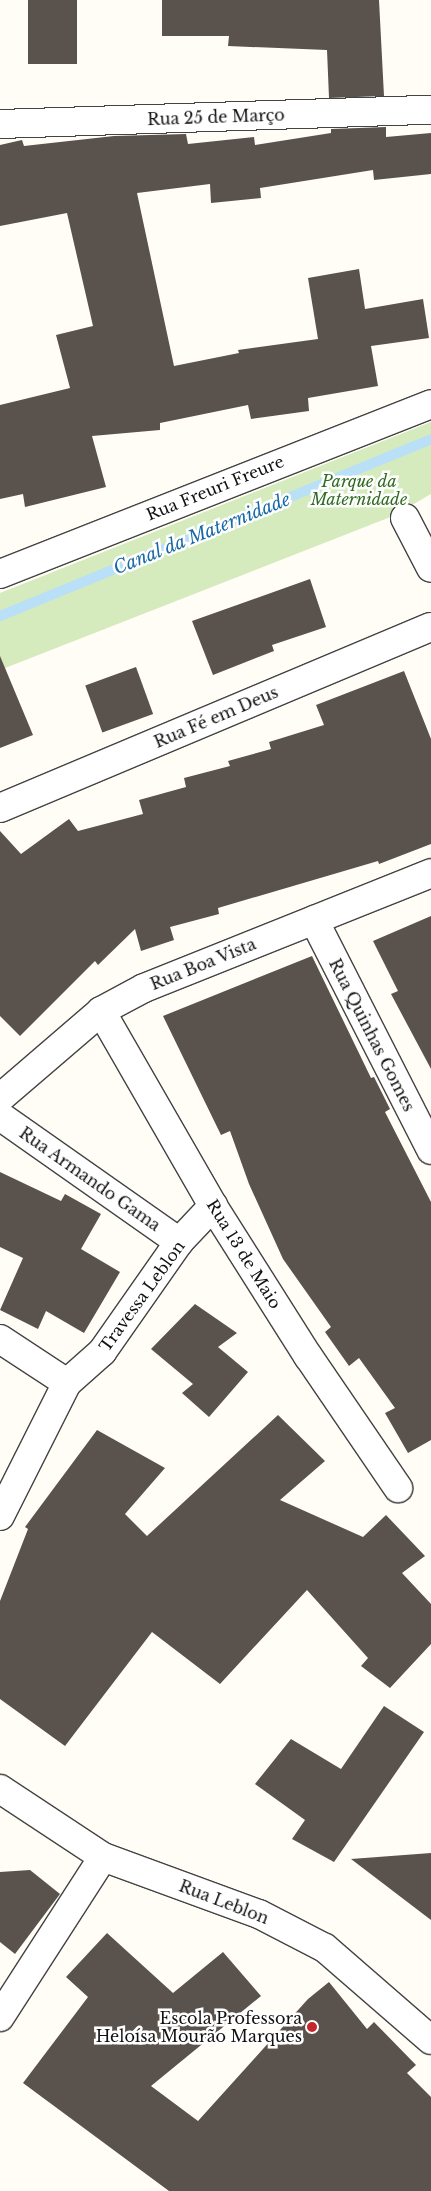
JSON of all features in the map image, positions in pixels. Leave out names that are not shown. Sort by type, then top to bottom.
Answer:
[{"type":"street","name":"Rua 25 de Março","points":[[0,124],[431,110]]},
{"type":"street","name":"Rua Freuri Freure","points":[[0,574],[431,404]]},
{"type":"street","points":[[405,518],[431,568]]},
{"type":"street","name":"Rua Fé em Deus","points":[[0,808],[431,626]]},
{"type":"street","name":"Rua Boa Vista","points":[[0,1098],[101,1011],[144,988],[431,873]]},
{"type":"street","name":"Rua Quinhas Gomes","points":[[314,920],[431,1150]]},
{"type":"street","name":"Rua 13 de Maio","points":[[101,1011],[213,1206],[308,1356],[398,1488]]},
{"type":"street","name":"Rua Armando Gama","points":[[0,1116],[179,1242]]},
{"type":"street","name":"Travessa Leblon","points":[[0,1516],[67,1383],[102,1352],[179,1242],[213,1206]]},
{"type":"street","points":[[0,1339],[67,1383]]},
{"type":"street","name":"Rua Leblon","points":[[0,1789],[103,1857],[259,1914],[325,1948],[428,2032]]},
{"type":"street","points":[[0,2017],[103,1857]]},
{"type":"green space","name":"Parque da Maternidade","points":[[431,422],[431,494],[393,516],[0,670],[0,593]]},
{"type":"building","points":[[28,0],[77,0],[77,64],[28,64]]},
{"type":"building","points":[[162,0],[379,0],[384,96],[329,98],[327,50],[228,46],[229,36],[162,36]]},
{"type":"building","points":[[386,127],[386,137],[431,133],[431,174],[374,180],[373,170],[260,188],[261,198],[211,203],[210,184],[137,193],[174,366],[239,353],[238,350],[318,339],[308,278],[359,269],[365,309],[423,299],[429,338],[371,346],[378,386],[308,398],[309,411],[251,419],[248,405],[160,423],[160,430],[92,436],[106,487],[25,507],[23,494],[0,499],[0,405],[70,388],[56,335],[93,326],[67,213],[0,226],[0,145],[22,140],[24,146],[114,136],[186,134],[188,144],[254,137],[255,145],[331,133],[331,129]]},
{"type":"building","points":[[310,579],[326,627],[272,645],[274,651],[213,675],[192,621]]},
{"type":"building","points":[[0,656],[33,735],[0,748]]},
{"type":"building","points":[[136,667],[153,714],[102,732],[85,685]]},
{"type":"building","points":[[404,671],[431,739],[431,844],[379,864],[378,861],[218,908],[219,914],[170,927],[174,940],[141,951],[135,929],[98,965],[95,961],[20,1036],[0,1016],[0,831],[21,854],[69,819],[78,831],[143,814],[139,800],[186,787],[184,778],[230,766],[228,761],[271,749],[269,742],[324,725],[316,705]]},
{"type":"building","points":[[431,916],[431,1069],[391,994],[398,991],[373,941]]},
{"type":"building","points":[[312,956],[371,1078],[374,1077],[390,1109],[385,1112],[431,1202],[431,1440],[408,1453],[385,1413],[395,1408],[359,1358],[349,1366],[325,1332],[331,1327],[283,1259],[249,1184],[230,1131],[221,1135],[163,1016]]},
{"type":"building","points":[[0,1172],[61,1201],[65,1194],[101,1214],[81,1249],[120,1272],[84,1333],[46,1311],[38,1329],[0,1310],[23,1258],[0,1247]]},
{"type":"building","points":[[195,1304],[237,1333],[218,1347],[248,1372],[209,1417],[182,1393],[193,1384],[151,1349]]},
{"type":"building","points":[[278,1415],[325,1461],[280,1500],[363,1537],[386,1515],[425,1556],[402,1573],[431,1604],[431,1644],[390,1688],[361,1666],[368,1658],[307,1590],[220,1684],[152,1632],[65,1746],[0,1699],[0,1601],[28,1529],[25,1527],[97,1430],[165,1468],[125,1514],[147,1536]]},
{"type":"building","points":[[384,1706],[424,1732],[334,1862],[292,1839],[305,1820],[255,1784],[291,1739],[341,1769]]},
{"type":"building","points":[[431,1853],[431,1920],[351,1859]]},
{"type":"building","points":[[30,1870],[60,1894],[15,1954],[0,1942],[0,1872]]},
{"type":"building","points":[[107,1933],[173,1993],[223,1952],[261,1996],[151,2086],[198,2121],[308,1999],[329,1982],[367,2029],[374,2022],[416,2065],[407,2073],[431,2097],[431,2191],[169,2191],[23,2083],[88,1997],[66,1977]]},
{"type":"waterway","name":"Canal da Maternidade","points":[[0,616],[431,439]]},
{"type":"place","name":"Escola Professora Heloísa Mourão Marques","points":[[312,2027]]}]
